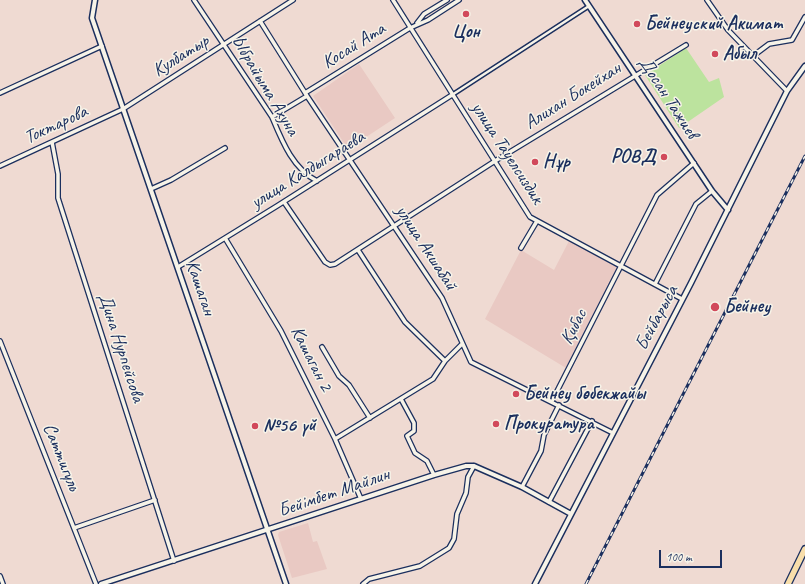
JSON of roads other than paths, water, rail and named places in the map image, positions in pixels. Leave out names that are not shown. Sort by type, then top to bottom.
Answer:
[{"type":"highway","points":[[788,584],[805,549]]},
{"type":"street","name":"Кашаган","points":[[94,0],[92,18],[268,530],[285,584]]},
{"type":"street","name":"Ыбрайыма Ахуна","points":[[194,0],[272,117],[280,139],[293,159],[303,172],[317,181]]},
{"type":"street","points":[[283,0],[286,4]]},
{"type":"street","name":"Кулбатыр","points":[[123,109],[224,46],[293,0]]},
{"type":"street","name":"улица Тауелсиздик","points":[[393,0],[525,210],[537,221],[566,235],[682,299]]},
{"type":"street","name":"Косай Ата","points":[[272,117],[410,28],[417,23],[424,14],[447,0]]},
{"type":"street","name":"Косай Ата","points":[[417,23],[428,20],[459,0]]},
{"type":"street","name":"Досан Тажиев","points":[[585,0],[636,74],[712,191],[728,210]]},
{"type":"street","points":[[706,0],[728,30],[787,91]]},
{"type":"street","points":[[710,4],[713,0]]},
{"type":"street","points":[[452,95],[589,6]]},
{"type":"street","points":[[753,56],[769,44],[792,40],[805,17]]},
{"type":"street","name":"улица Акшабай","points":[[260,21],[306,95],[442,298],[451,313],[462,344],[473,364],[552,401],[613,433]]},
{"type":"street","name":"Алихан Бокейхан","points":[[284,202],[325,262],[330,265],[335,264],[495,161],[686,45]]},
{"type":"street","points":[[0,93],[102,46]]},
{"type":"street","name":"Бейбарыса","points":[[535,584],[728,210],[787,91],[805,66]]},
{"type":"street","name":"улица Калдыгараева","points":[[178,267],[284,202],[452,95]]},
{"type":"street","name":"Токтарова","points":[[0,166],[123,109]]},
{"type":"street","name":"Дина Нурпейсова","points":[[52,142],[58,174],[58,198],[174,560]]},
{"type":"street","points":[[151,189],[172,180],[225,148]]},
{"type":"street","name":"Қибас","points":[[552,401],[657,195],[694,163]]},
{"type":"street","points":[[655,284],[696,204],[712,191]]},
{"type":"street","points":[[521,248],[537,221]]},
{"type":"street","name":"Кашаган 2","points":[[225,238],[282,331],[336,439],[361,499]]},
{"type":"street","points":[[358,250],[405,322],[445,361]]},
{"type":"street","name":"Саттигуль","points":[[0,341],[96,584]]},
{"type":"street","points":[[336,439],[433,379],[445,361],[462,344]]},
{"type":"street","points":[[322,347],[339,376],[349,385],[370,418]]},
{"type":"street","points":[[401,399],[414,423],[414,431],[407,436],[415,453],[427,461],[434,475]]},
{"type":"street","points":[[522,487],[541,451],[544,435],[559,405]]},
{"type":"street","points":[[549,502],[592,421]]},
{"type":"street","name":"Бейімбет Майлин","points":[[101,584],[434,475],[466,466],[474,466]]},
{"type":"street","points":[[363,584],[370,579],[420,566],[450,548],[454,539],[457,514],[466,493],[469,474],[474,466],[522,487],[571,514]]},
{"type":"street","points":[[74,528],[155,500]]},
{"type":"street","points":[[0,576],[3,584]]},
{"type":"railway","points":[[586,584],[805,156]]},
{"type":"place","name":"Цон","points":[[466,14]]},
{"type":"place","name":"Бейнеуский Акимат","points":[[637,24]]},
{"type":"place","name":"Абыл","points":[[715,54]]},
{"type":"place","name":"РОВД","points":[[664,157]]},
{"type":"place","name":"Нұр","points":[[535,162]]},
{"type":"place","name":"Бейнеу","points":[[715,307]]},
{"type":"place","name":"Бейнеу бөбекжайы","points":[[516,394]]},
{"type":"place","name":"Прокуратура","points":[[496,424]]},
{"type":"place","name":"№56 үй","points":[[255,426]]}]
